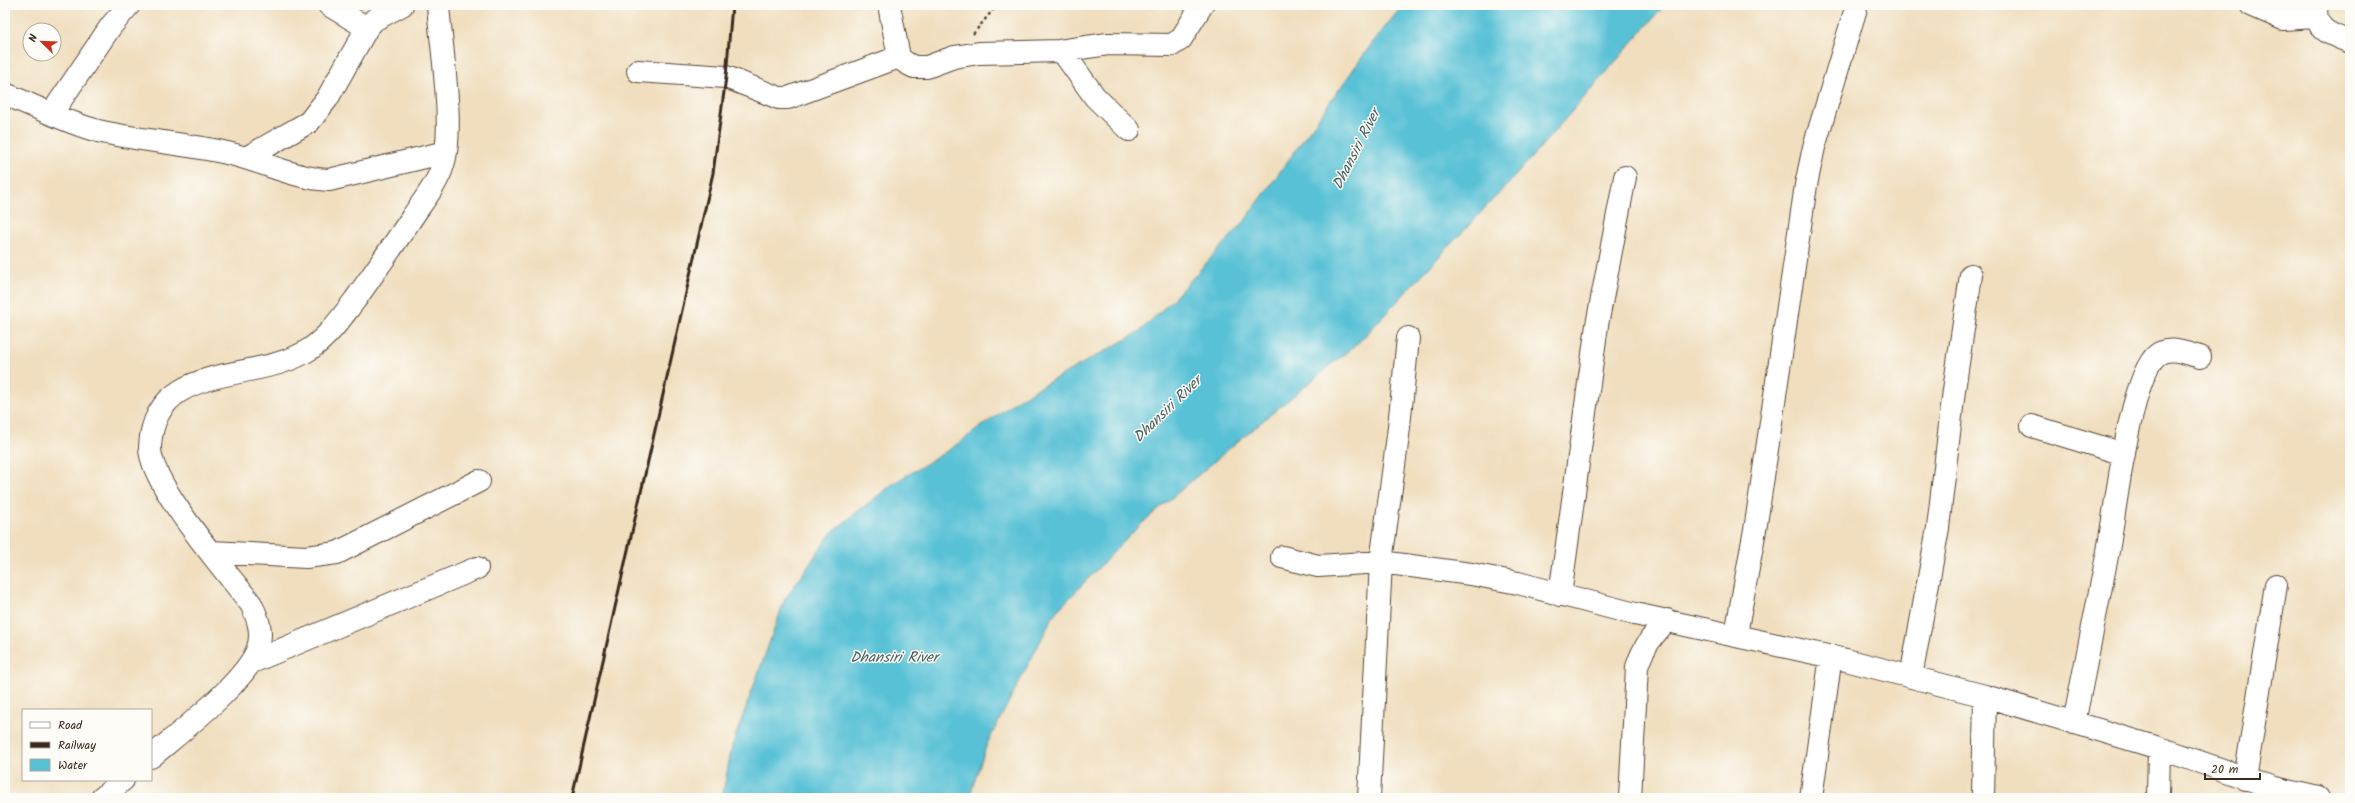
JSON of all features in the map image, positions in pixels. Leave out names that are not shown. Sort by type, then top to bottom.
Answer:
[{"type":"street","points":[[52,113],[111,26],[129,5]]},
{"type":"street","points":[[329,5],[367,28]]},
{"type":"street","points":[[246,158],[309,122],[327,98],[367,28],[374,20],[402,5]]},
{"type":"street","points":[[152,756],[229,687],[252,662],[258,647],[260,634],[258,619],[251,604],[173,501],[153,465],[150,449],[152,433],[162,409],[181,389],[226,374],[292,358],[310,349],[332,330],[376,272],[428,194],[443,166],[446,152],[447,117],[438,5]]},
{"type":"street","points":[[889,5],[899,56],[910,65],[927,67],[954,57],[979,53],[1062,51],[1108,44],[1172,45],[1181,39],[1202,5]]},
{"type":"street","points":[[1736,634],[1756,524],[1806,185],[1814,147],[1858,5]]},
{"type":"street","points":[[2251,5],[2283,19],[2316,11],[2320,26],[2329,34],[2350,42]]},
{"type":"street","points":[[1062,51],[1095,97],[1129,130]]},
{"type":"street","points":[[638,71],[726,78],[779,98],[788,98],[899,56]]},
{"type":"street","points":[[5,94],[97,130],[182,144],[246,158],[298,176],[329,180],[446,152]]},
{"type":"street","points":[[1560,595],[1597,326],[1625,177]]},
{"type":"street","points":[[1911,676],[1938,528],[1954,390],[1971,275]]},
{"type":"street","points":[[1369,798],[1381,562],[1398,436],[1408,338]]},
{"type":"street","points":[[2074,724],[2108,548],[2124,454],[2139,390],[2151,361],[2165,350],[2200,357]]},
{"type":"street","points":[[2032,426],[2124,454]]},
{"type":"street","points":[[211,552],[306,557],[337,553],[479,481]]},
{"type":"street","points":[[1282,557],[1318,566],[1381,562],[1471,574],[1518,583],[1560,595],[1667,620],[1736,634],[1911,676],[2159,748],[2245,779],[2275,788],[2318,798]]},
{"type":"street","points":[[252,662],[477,568]]},
{"type":"street","points":[[2245,779],[2276,585]]},
{"type":"street","points":[[1630,798],[1637,667],[1642,652],[1650,638],[1667,620]]},
{"type":"street","points":[[1811,798],[1831,656]]},
{"type":"street","points":[[1983,798],[1984,696]]},
{"type":"street","points":[[2158,798],[2159,748]]},
{"type":"street","points":[[102,798],[122,781]]},
{"type":"path","points":[[954,57],[997,5]]},
{"type":"water","name":"Dhansiri River","points":[[1403,5],[1665,5],[1517,174],[1359,342],[1237,442],[1140,525],[1055,613],[987,744],[969,798],[722,798],[732,746],[785,599],[832,532],[894,483],[949,450],[1022,397],[1139,332],[1174,298],[1244,222],[1373,42]]},
{"type":"railway","points":[[572,798],[713,173],[726,77],[732,5]]}]
